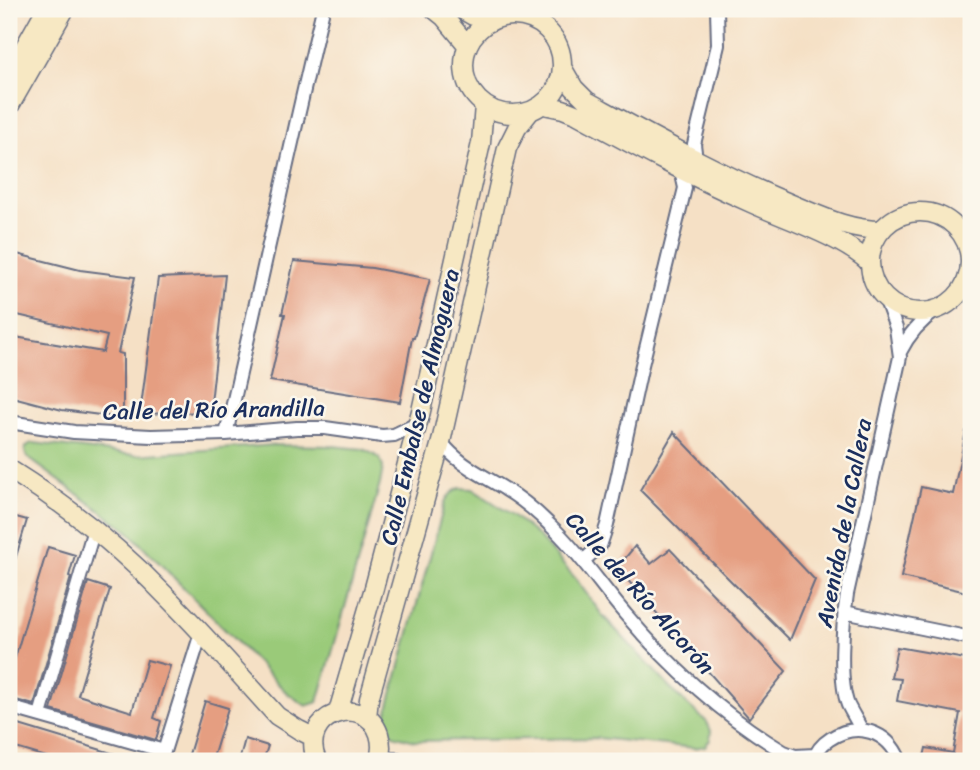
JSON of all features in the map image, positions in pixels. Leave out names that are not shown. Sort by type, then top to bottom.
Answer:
[{"type":"main road","points":[[9,75],[46,9]]},
{"type":"main road","points":[[9,107],[65,9]]},
{"type":"main road","points":[[435,9],[468,46]]},
{"type":"main road","points":[[461,9],[473,16],[492,20]]},
{"type":"main road","points":[[536,108],[553,94],[560,82],[562,55],[554,38],[541,24],[523,16],[492,20],[482,26],[468,46],[464,58],[464,72],[467,85],[474,96],[498,113],[513,115],[536,108],[563,109],[688,165],[845,226],[881,230]]},
{"type":"main road","points":[[563,69],[574,88],[587,101],[688,165],[749,203],[841,242],[870,263]]},
{"type":"main road","name":"Calle Embalse de Almoguera","points":[[338,712],[417,424],[481,143],[484,105]]},
{"type":"main road","name":"Calle Embalse de Almoguera","points":[[366,717],[441,442],[507,148],[517,128],[536,108]]},
{"type":"main road","points":[[908,213],[932,214],[950,223],[964,239],[970,252],[970,272],[965,293],[945,307],[924,312],[909,310],[885,298],[876,285],[870,263],[871,251],[881,230],[894,219],[908,213]]},
{"type":"main road","points":[[9,470],[36,486],[94,530],[163,592],[277,716],[313,737]]},
{"type":"main road","points":[[317,761],[313,737],[326,718],[338,712],[354,712],[366,717],[376,727],[382,743],[379,759]]},
{"type":"street","points":[[226,434],[323,9]]},
{"type":"street","points":[[583,561],[600,546],[607,526],[641,369],[685,188],[688,165],[718,45],[717,9]]},
{"type":"street","name":"Avenida de la Callera","points":[[885,298],[896,328],[900,353]]},
{"type":"street","name":"Avenida de la Callera","points":[[861,729],[847,703],[843,667],[844,612],[900,353],[911,333],[937,310]]},
{"type":"street","name":"Calle del Río Arandilla","points":[[9,422],[74,432],[151,436],[226,434],[297,428],[325,428],[382,436],[394,435],[417,424]]},
{"type":"street","name":"Calle del Río Alcorón","points":[[441,442],[451,455],[468,468],[508,491],[533,510],[568,543],[652,644],[721,709],[784,752],[814,758]]},
{"type":"street","points":[[40,715],[94,530]]},
{"type":"street","points":[[844,612],[971,638]]},
{"type":"street","points":[[9,707],[163,756],[201,634]]},
{"type":"street","name":"Avenida de la Callera","points":[[838,733],[847,703]]},
{"type":"street","points":[[814,758],[825,742],[838,733],[861,729],[871,731],[885,741],[896,752],[900,761]]},
{"type":"street","points":[[379,759],[408,761]]},
{"type":"green space","points":[[34,443],[135,455],[274,445],[332,446],[363,449],[380,459],[383,467],[380,484],[318,702],[306,706],[287,693],[128,531],[27,457],[26,447]]},
{"type":"green space","points":[[460,488],[472,489],[514,516],[538,536],[575,578],[603,616],[678,696],[707,722],[711,731],[710,740],[705,746],[695,748],[597,738],[415,741],[393,735],[386,716],[445,502],[447,497]]},
{"type":"building","points":[[9,252],[80,270],[135,277],[118,353],[123,354],[123,418],[62,410],[9,396],[9,336],[103,352],[107,336],[9,313]]},
{"type":"building","points":[[294,261],[372,268],[430,279],[412,338],[400,402],[270,381]]},
{"type":"building","points":[[225,275],[210,412],[140,414],[158,278]]},
{"type":"building","points":[[966,431],[971,431],[971,593],[901,577],[921,487],[953,494]]},
{"type":"building","points":[[674,432],[815,580],[790,640],[640,490]]},
{"type":"building","points":[[9,515],[27,520],[12,570],[9,570]]},
{"type":"building","points":[[635,546],[651,564],[670,549],[786,671],[749,718],[617,568]]},
{"type":"building","points":[[48,547],[75,555],[34,705],[9,698],[9,678]]},
{"type":"building","points":[[88,582],[110,589],[78,695],[132,712],[147,660],[170,666],[154,718],[161,721],[156,740],[51,710]]},
{"type":"building","points":[[897,647],[971,660],[971,761],[923,761],[926,748],[953,753],[960,713],[897,701],[901,679],[891,678]]},
{"type":"building","points":[[205,701],[228,708],[212,761],[187,761]]},
{"type":"building","points":[[9,722],[128,758],[128,761],[60,761],[9,746]]},
{"type":"building","points":[[245,739],[268,746],[263,761],[239,761]]}]
